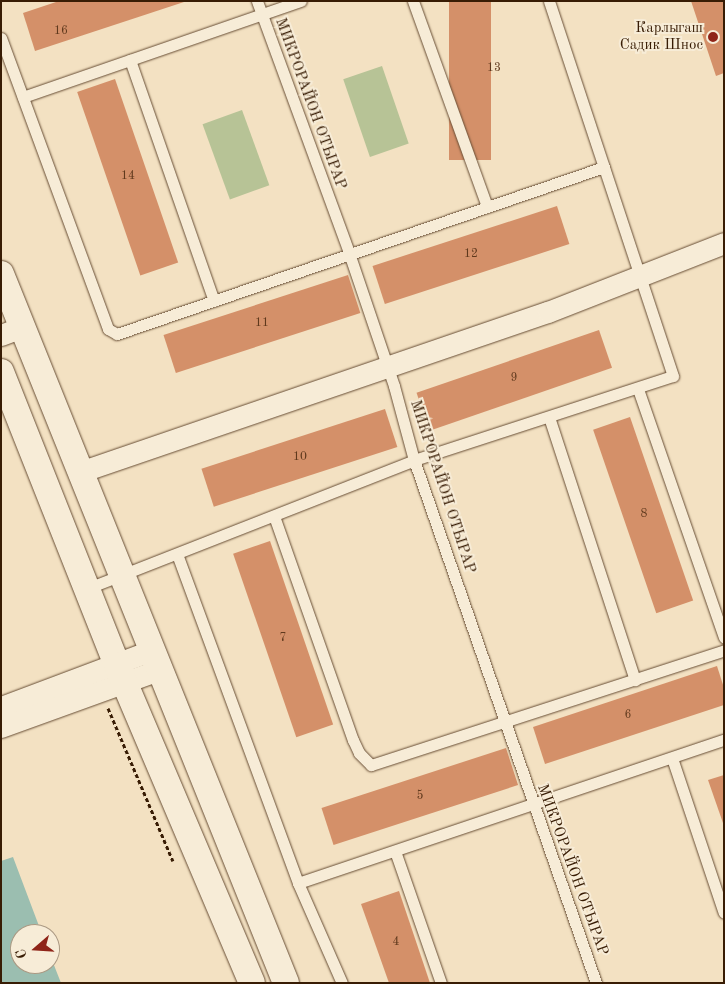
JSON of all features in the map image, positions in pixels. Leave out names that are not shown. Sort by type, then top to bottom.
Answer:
[{"type":"street","points":[[83,471],[388,367],[640,276],[724,243]]},
{"type":"street","points":[[1,274],[12,331],[83,471],[286,983]]},
{"type":"street","points":[[1,372],[121,674],[252,983]]},
{"type":"street","points":[[1,726],[157,660]]},
{"type":"street","points":[[1,707],[121,674]]},
{"type":"lane","name":"МИКРОРАЙОН ОТЫРАР","points":[[257,1],[349,253],[388,367],[414,460],[506,722],[532,804],[596,983]]},
{"type":"lane","points":[[23,96],[262,16],[301,1]]},
{"type":"lane","points":[[413,1],[487,207]]},
{"type":"lane","points":[[88,588],[414,460],[673,376],[549,1]]},
{"type":"lane","points":[[1,38],[108,329],[117,334],[604,167]]},
{"type":"lane","points":[[130,60],[214,301]]},
{"type":"lane","points":[[638,388],[724,638]]},
{"type":"lane","points":[[548,417],[636,680]]},
{"type":"lane","points":[[274,516],[353,740],[364,760],[378,765],[724,650]]},
{"type":"lane","points":[[177,554],[298,883],[342,983]]},
{"type":"lane","points":[[298,883],[724,740]]},
{"type":"lane","points":[[672,758],[724,913]]},
{"type":"lane","points":[[395,851],[440,983]]},
{"type":"shaded area","points":[[382,66],[409,144],[370,157],[343,79]]},
{"type":"shaded area","points":[[242,110],[269,185],[230,200],[203,124]]},
{"type":"shaded area","points":[[13,857],[38,924],[10,924],[10,974],[57,974],[61,983],[1,983],[1,861]]},
{"type":"building","points":[[59,1],[184,2],[35,51],[23,13]]},
{"type":"building","points":[[449,1],[491,1],[491,160],[449,160]]},
{"type":"building","name":"Карлыгаш Садик Шнос","points":[[691,1],[724,1],[724,73],[716,76]]},
{"type":"building","points":[[115,79],[178,262],[140,275],[77,92]]},
{"type":"building","points":[[557,206],[569,244],[385,304],[372,266]]},
{"type":"building","points":[[348,275],[360,313],[176,373],[163,335]]},
{"type":"building","points":[[599,330],[612,368],[430,431],[417,393]]},
{"type":"building","points":[[385,409],[397,447],[214,507],[201,469]]},
{"type":"building","points":[[630,417],[693,600],[656,613],[593,430]]},
{"type":"building","points":[[270,541],[333,724],[296,737],[233,554]]},
{"type":"building","points":[[717,666],[724,688],[724,705],[545,764],[533,727]]},
{"type":"building","points":[[506,748],[518,785],[334,845],[321,808]]},
{"type":"building","points":[[724,775],[724,823],[723,823],[708,780]]},
{"type":"building","points":[[399,891],[430,983],[389,983],[361,904]]},
{"type":"place","name":"Карлыгаш Садик Шнос","points":[[713,37]]}]
